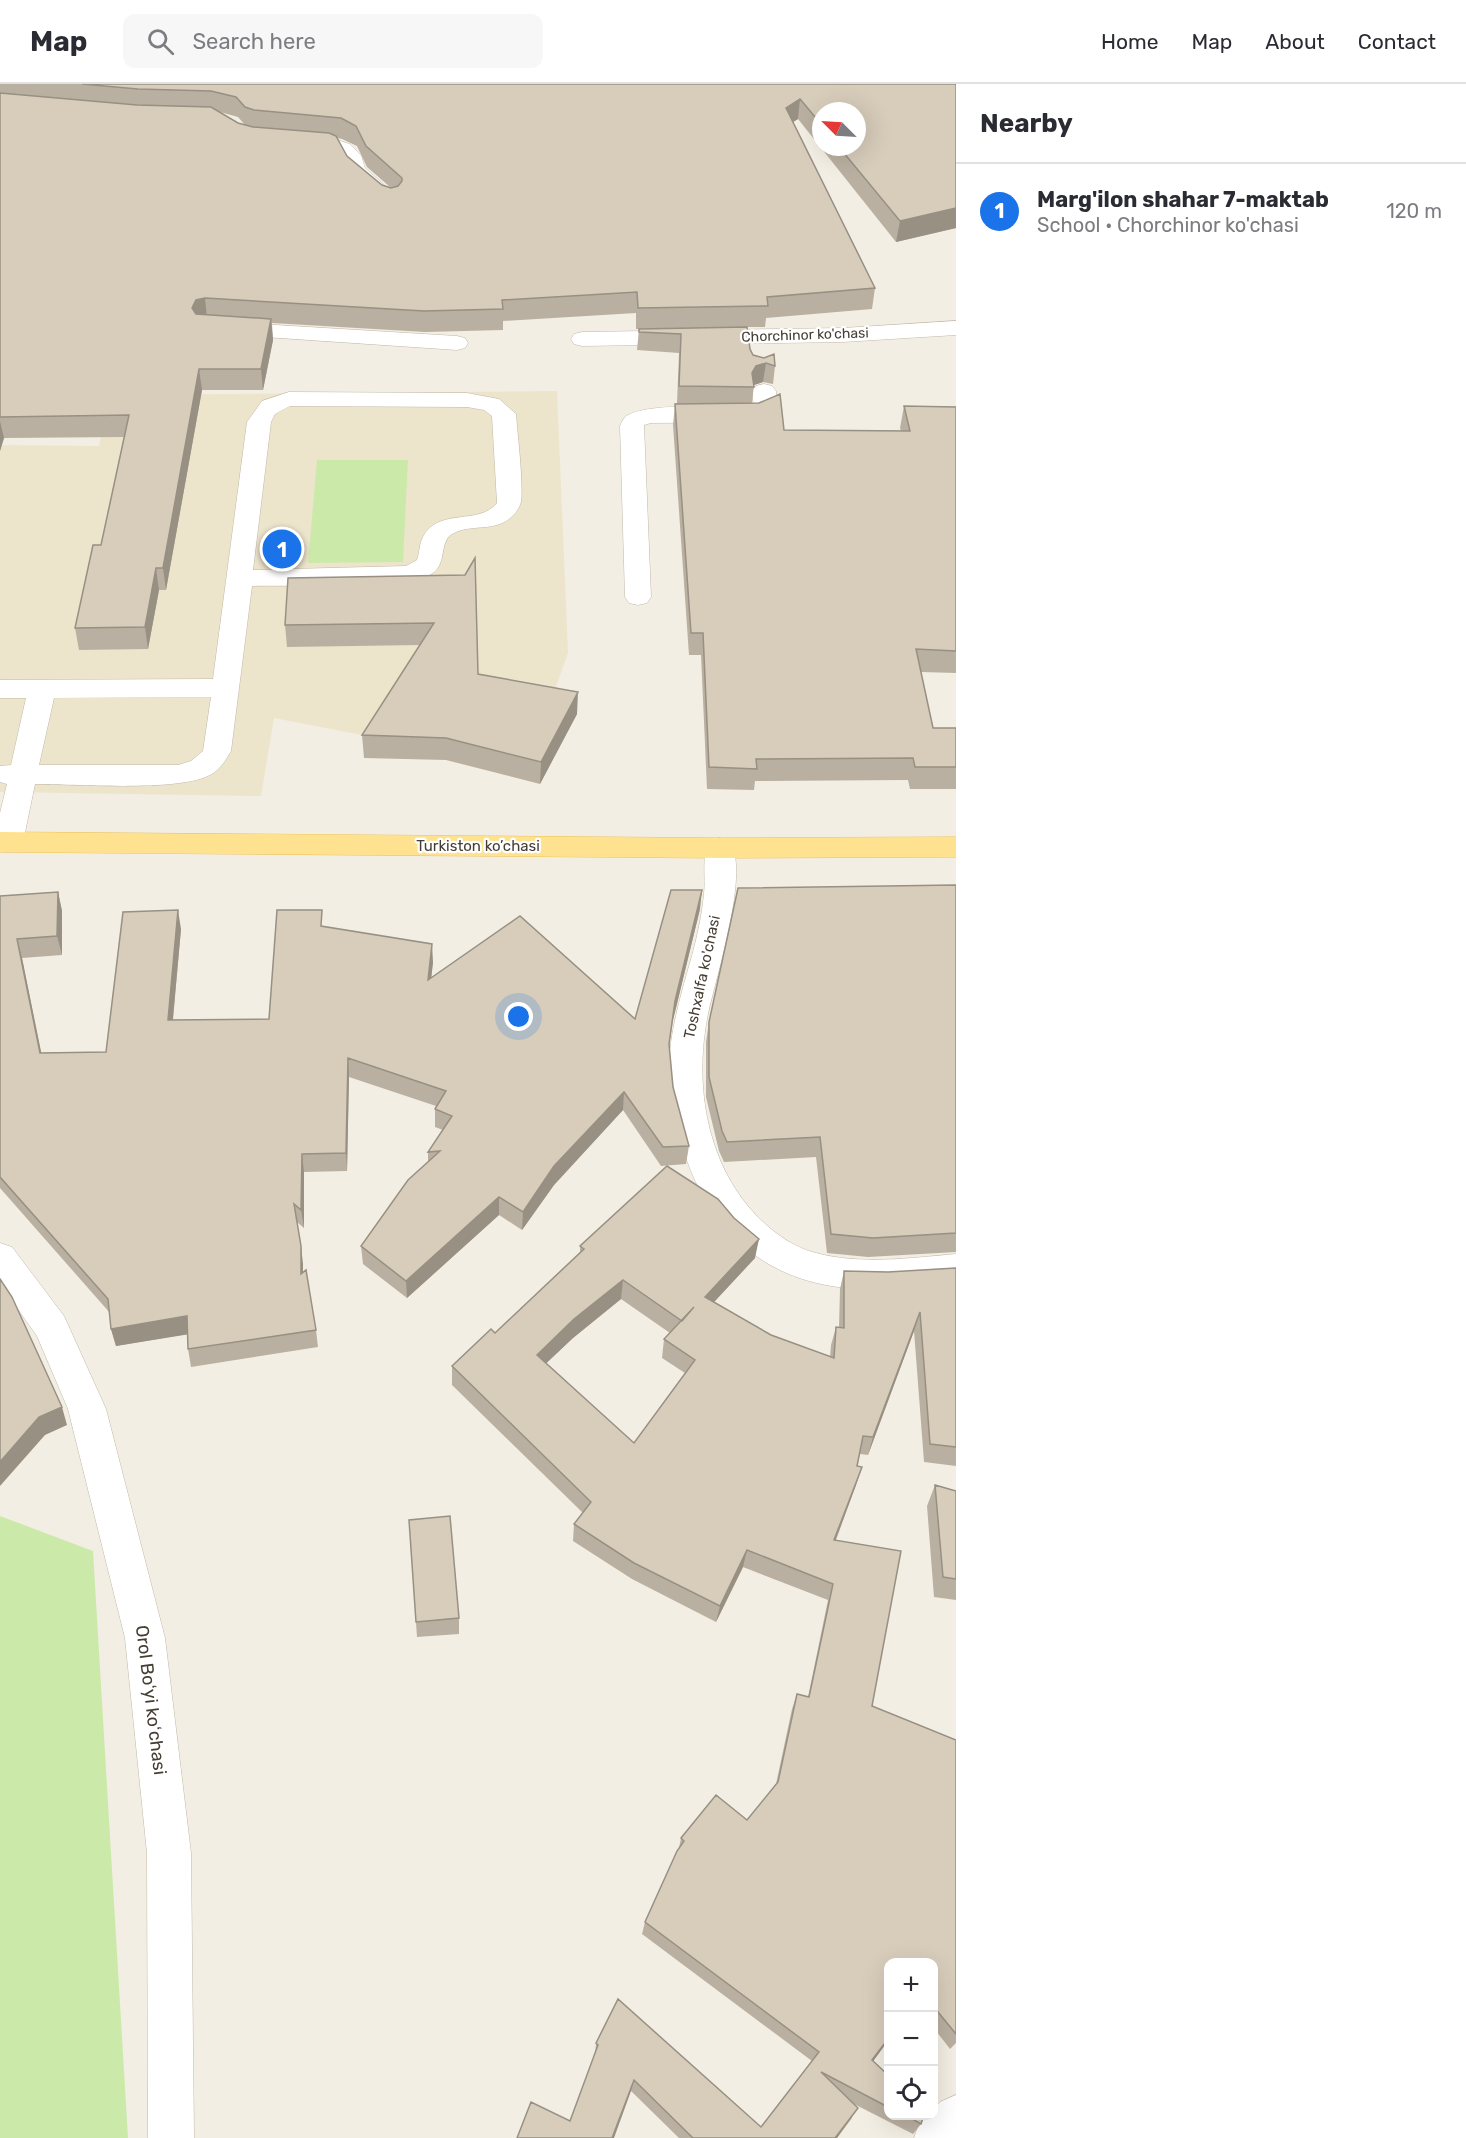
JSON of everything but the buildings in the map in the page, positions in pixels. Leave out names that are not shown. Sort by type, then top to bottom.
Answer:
[{"type":"main road","name":"Turkiston ko’chasi","points":[[4,842],[720,848],[956,847]]},
{"type":"street","points":[[280,140],[327,143],[343,148],[351,155],[356,171],[391,200]]},
{"type":"street","points":[[207,328],[457,343]]},
{"type":"street","name":"Chorchinor ko'chasi","points":[[582,339],[759,346],[843,335],[956,328]]},
{"type":"street","points":[[638,597],[632,426],[634,420],[648,416],[756,416],[765,410],[764,391]]},
{"type":"street","points":[[12,774],[178,775],[199,770],[214,758],[226,688],[259,422],[269,405],[289,399],[467,400],[491,404],[504,414],[509,503],[506,510],[485,522],[457,524],[442,529],[436,534],[434,540],[432,559],[422,570],[414,574],[393,576],[240,578]]},
{"type":"street","points":[[0,689],[226,688]]},
{"type":"street","points":[[4,842],[12,774],[42,689]]},
{"type":"street","name":"Toshxalfa ko'chasi","points":[[720,848],[719,897],[693,1005],[686,1055],[687,1091],[705,1171],[725,1205],[752,1236],[785,1259],[813,1268],[849,1275],[887,1275],[956,1269]]},
{"type":"street","name":"Orol Boʻyi koʻchasi","points":[[0,1257],[51,1327],[87,1409],[145,1638],[169,1853],[171,2138]]},
{"type":"street","points":[[937,2138],[956,2118]]},
{"type":"shaded area","points":[[557,391],[568,653],[548,709],[367,736],[274,718],[261,796],[0,792],[0,445],[99,446],[109,395]]},
{"type":"green space","points":[[317,460],[408,460],[403,562],[308,563]]},
{"type":"green space","points":[[0,1516],[93,1551],[128,2138],[0,2138]]},
{"type":"place","name":"Marg'ilon shahar 7-maktab","points":[[282,549]]}]
